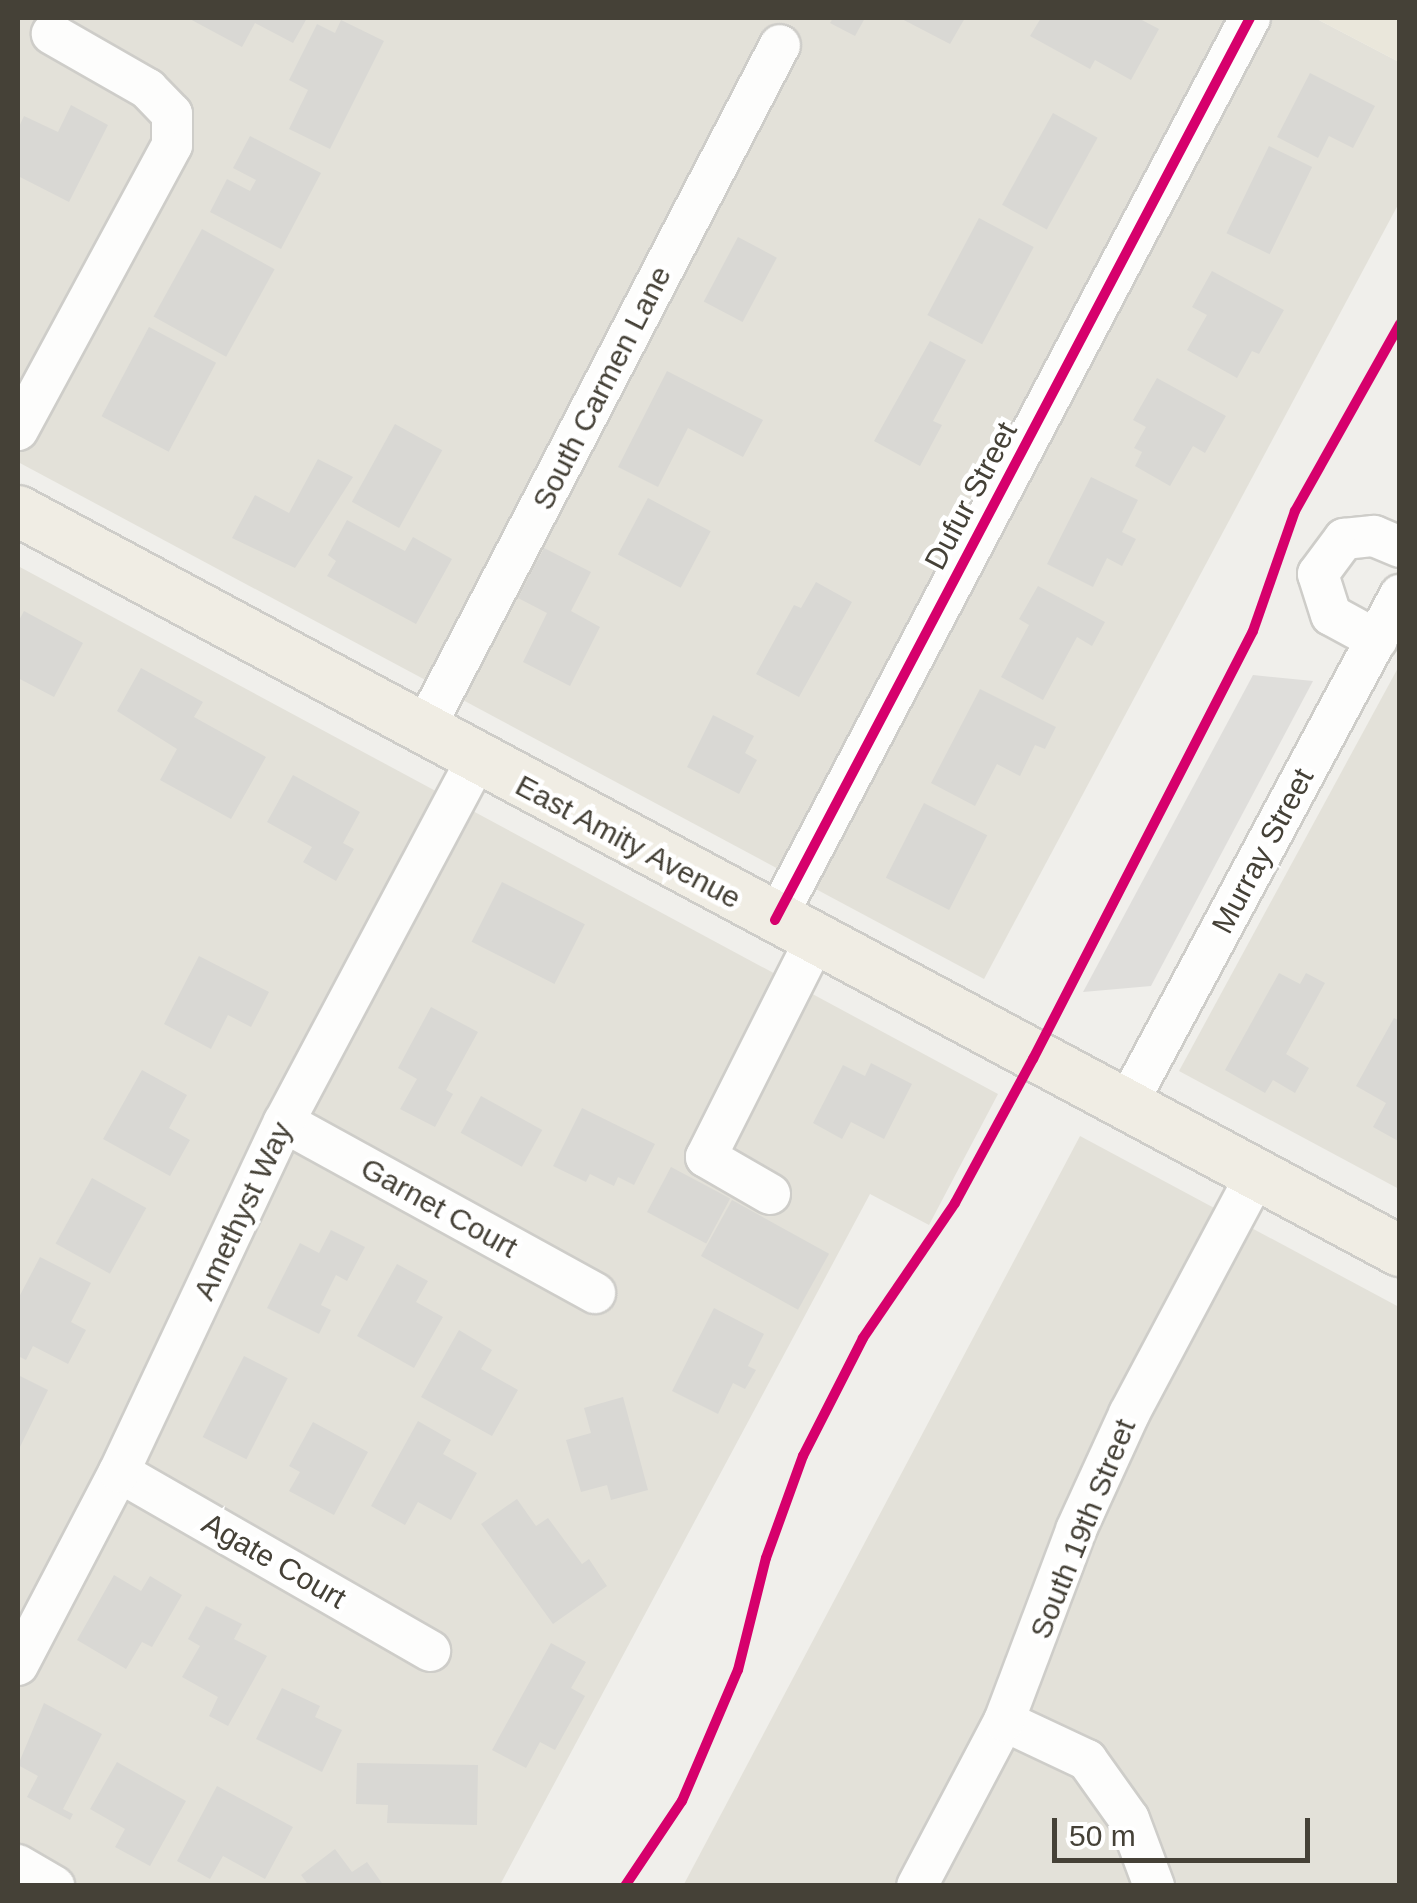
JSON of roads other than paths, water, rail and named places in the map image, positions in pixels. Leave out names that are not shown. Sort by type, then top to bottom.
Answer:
[{"type":"main road","name":"East Amity Avenue","points":[[18,511],[795,932],[1400,1251]]},
{"type":"street","name":"Dufur Street","points":[[770,1194],[706,1156],[795,932],[1250,18]]},
{"type":"street","points":[[18,430],[172,145],[172,114],[148,89],[52,34]]},
{"type":"street","name":"South Carmen Lane","points":[[424,731],[780,45]]},
{"type":"street","points":[[1376,640],[1331,616],[1318,574],[1344,540],[1374,536],[1400,547]]},
{"type":"street","name":"Murray Street","points":[[1126,1106],[1400,596]]},
{"type":"street","name":"Amethyst Way","points":[[18,1666],[119,1472],[284,1122],[476,761]]},
{"type":"street","name":"Garnet Court","points":[[284,1122],[595,1293]]},
{"type":"street","name":"South 19th Street","points":[[916,1886],[1004,1721],[1121,1431],[1256,1176]]},
{"type":"street","name":"Agate Court","points":[[119,1472],[430,1650]]},
{"type":"street","points":[[1004,1721],[1087,1760],[1130,1819],[1154,1886]]},
{"type":"street","points":[[18,1865],[54,1886]]}]
